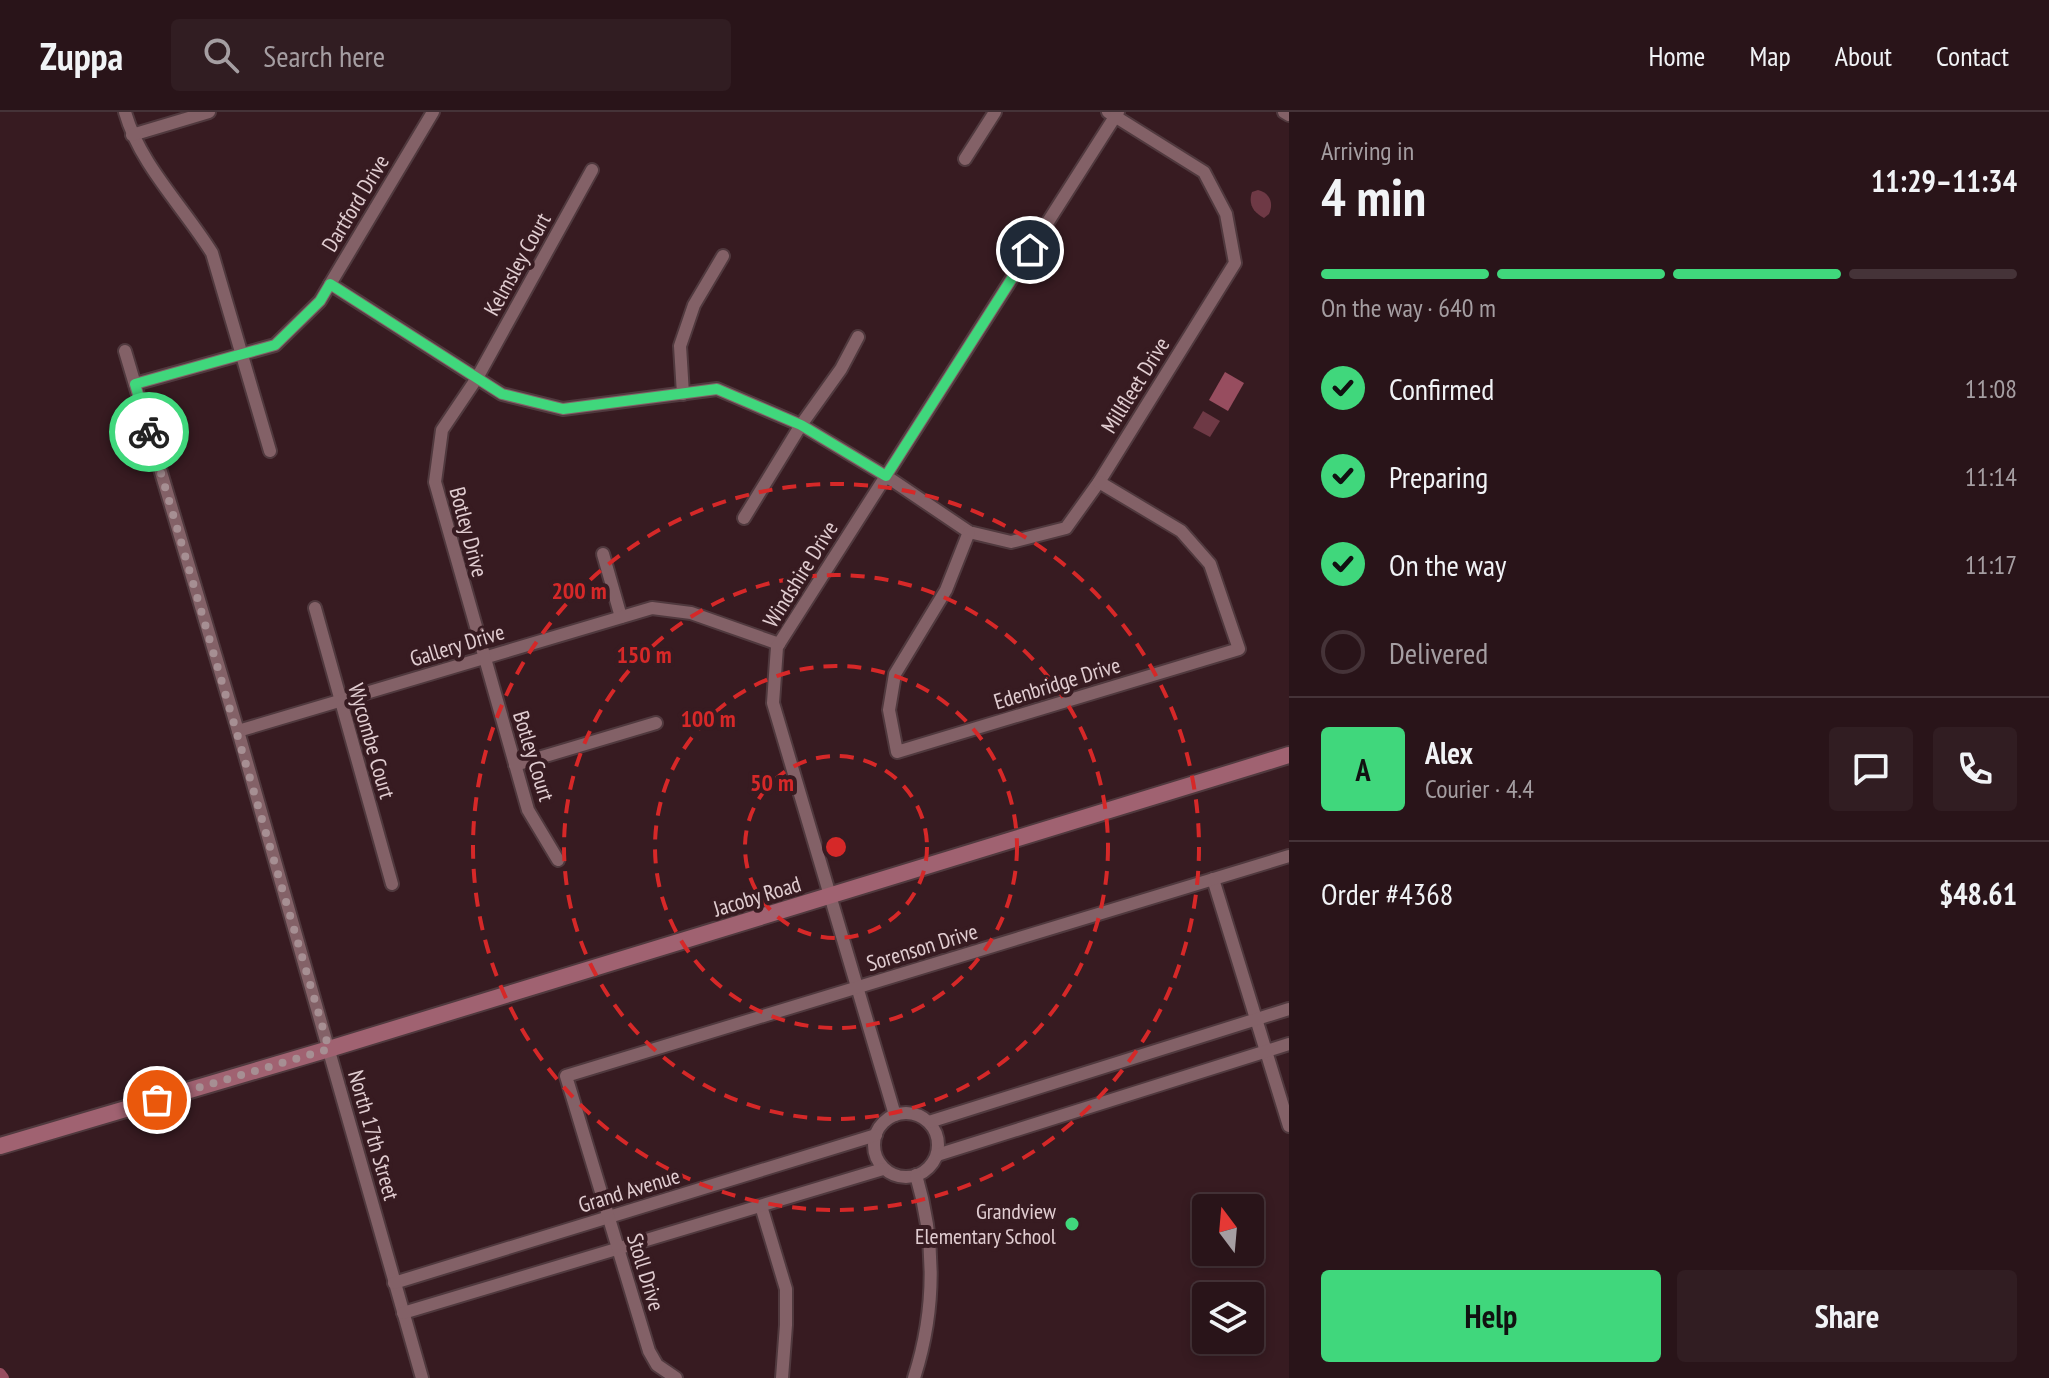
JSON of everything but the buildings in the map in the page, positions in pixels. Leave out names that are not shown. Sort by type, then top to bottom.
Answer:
[{"type":"street","points":[[125,112],[132,135],[212,253],[270,451]]},
{"type":"street","points":[[132,135],[209,112]]},
{"type":"street","name":"Dartford Drive","points":[[135,384],[275,345],[320,301],[433,112]]},
{"type":"street","points":[[965,159],[995,112]]},
{"type":"street","points":[[1284,112],[1289,115]]},
{"type":"street","name":"Millfleet Drive","points":[[330,284],[502,394],[563,409],[717,389],[801,425],[886,476],[969,532],[1011,542],[1066,528],[1099,482],[1235,263],[1226,214],[1204,172],[1114,113]]},
{"type":"street","name":"Windshire Drive","points":[[895,1115],[773,703],[779,644],[1114,113]]},
{"type":"street","name":"Kelmsley Court","points":[[477,378],[592,170]]},
{"type":"street","points":[[683,394],[680,346],[694,305],[723,256]]},
{"type":"street","points":[[744,518],[801,425],[841,369],[858,337]]},
{"type":"street","name":"North 17th Street","points":[[125,351],[238,731],[422,1378]]},
{"type":"street","name":"Botley Drive","points":[[477,378],[442,430],[435,482],[483,658]]},
{"type":"street","name":"Edenbridge Drive","points":[[969,532],[946,590],[895,674],[889,710],[897,752],[1239,649],[1210,564],[1181,531],[1099,482]]},
{"type":"street","points":[[603,554],[621,617]]},
{"type":"street","name":"Wycombe Court","points":[[315,608],[392,884]]},
{"type":"street","name":"Gallery Drive","points":[[238,731],[652,608],[691,613],[779,644]]},
{"type":"street","name":"Botley Court","points":[[483,658],[528,810],[558,860]]},
{"type":"street","points":[[515,765],[656,723]]},
{"type":"street","name":"Jacoby Road","points":[[0,1146],[329,1049],[1289,755]]},
{"type":"street","name":"Sorenson Drive","points":[[566,1076],[1289,856]]},
{"type":"street","points":[[1213,879],[1289,1126]]},
{"type":"street","points":[[929,1122],[1289,1009]]},
{"type":"street","points":[[937,1155],[1289,1044]]},
{"type":"street","name":"Stoll Drive","points":[[566,1076],[649,1351],[657,1365],[676,1378]]},
{"type":"street","points":[[910,1113],[929,1122],[938,1140],[937,1155],[929,1168],[916,1175],[900,1177],[883,1169],[876,1157],[876,1135],[881,1125],[895,1115],[910,1113]]},
{"type":"street","name":"Grand Avenue","points":[[394,1283],[876,1135]]},
{"type":"street","points":[[403,1313],[883,1169]]},
{"type":"street","points":[[914,1378],[929,1310],[932,1259],[926,1211],[916,1175]]},
{"type":"street","points":[[761,1206],[786,1289],[782,1378]]},
{"type":"shaded area","points":[[1258,190],[1265,193],[1271,202],[1269,214],[1264,218],[1251,204],[1252,192]]},
{"type":"shaded area","points":[[1225,372],[1244,383],[1228,411],[1209,400]]},
{"type":"shaded area","points":[[1203,411],[1220,421],[1210,437],[1193,428]]},
{"type":"waterway","points":[[0,1374],[3,1378]]},
{"type":"way so far","points":[[149,432],[329,1049],[157,1100]]},
{"type":"place","name":"Grandview Elementary School","points":[[1072,1224]]},
{"type":"route","points":[[149,432],[135,384],[275,345],[320,301],[330,284],[502,394],[563,409],[717,389],[801,425],[886,476],[1030,250]]}]
